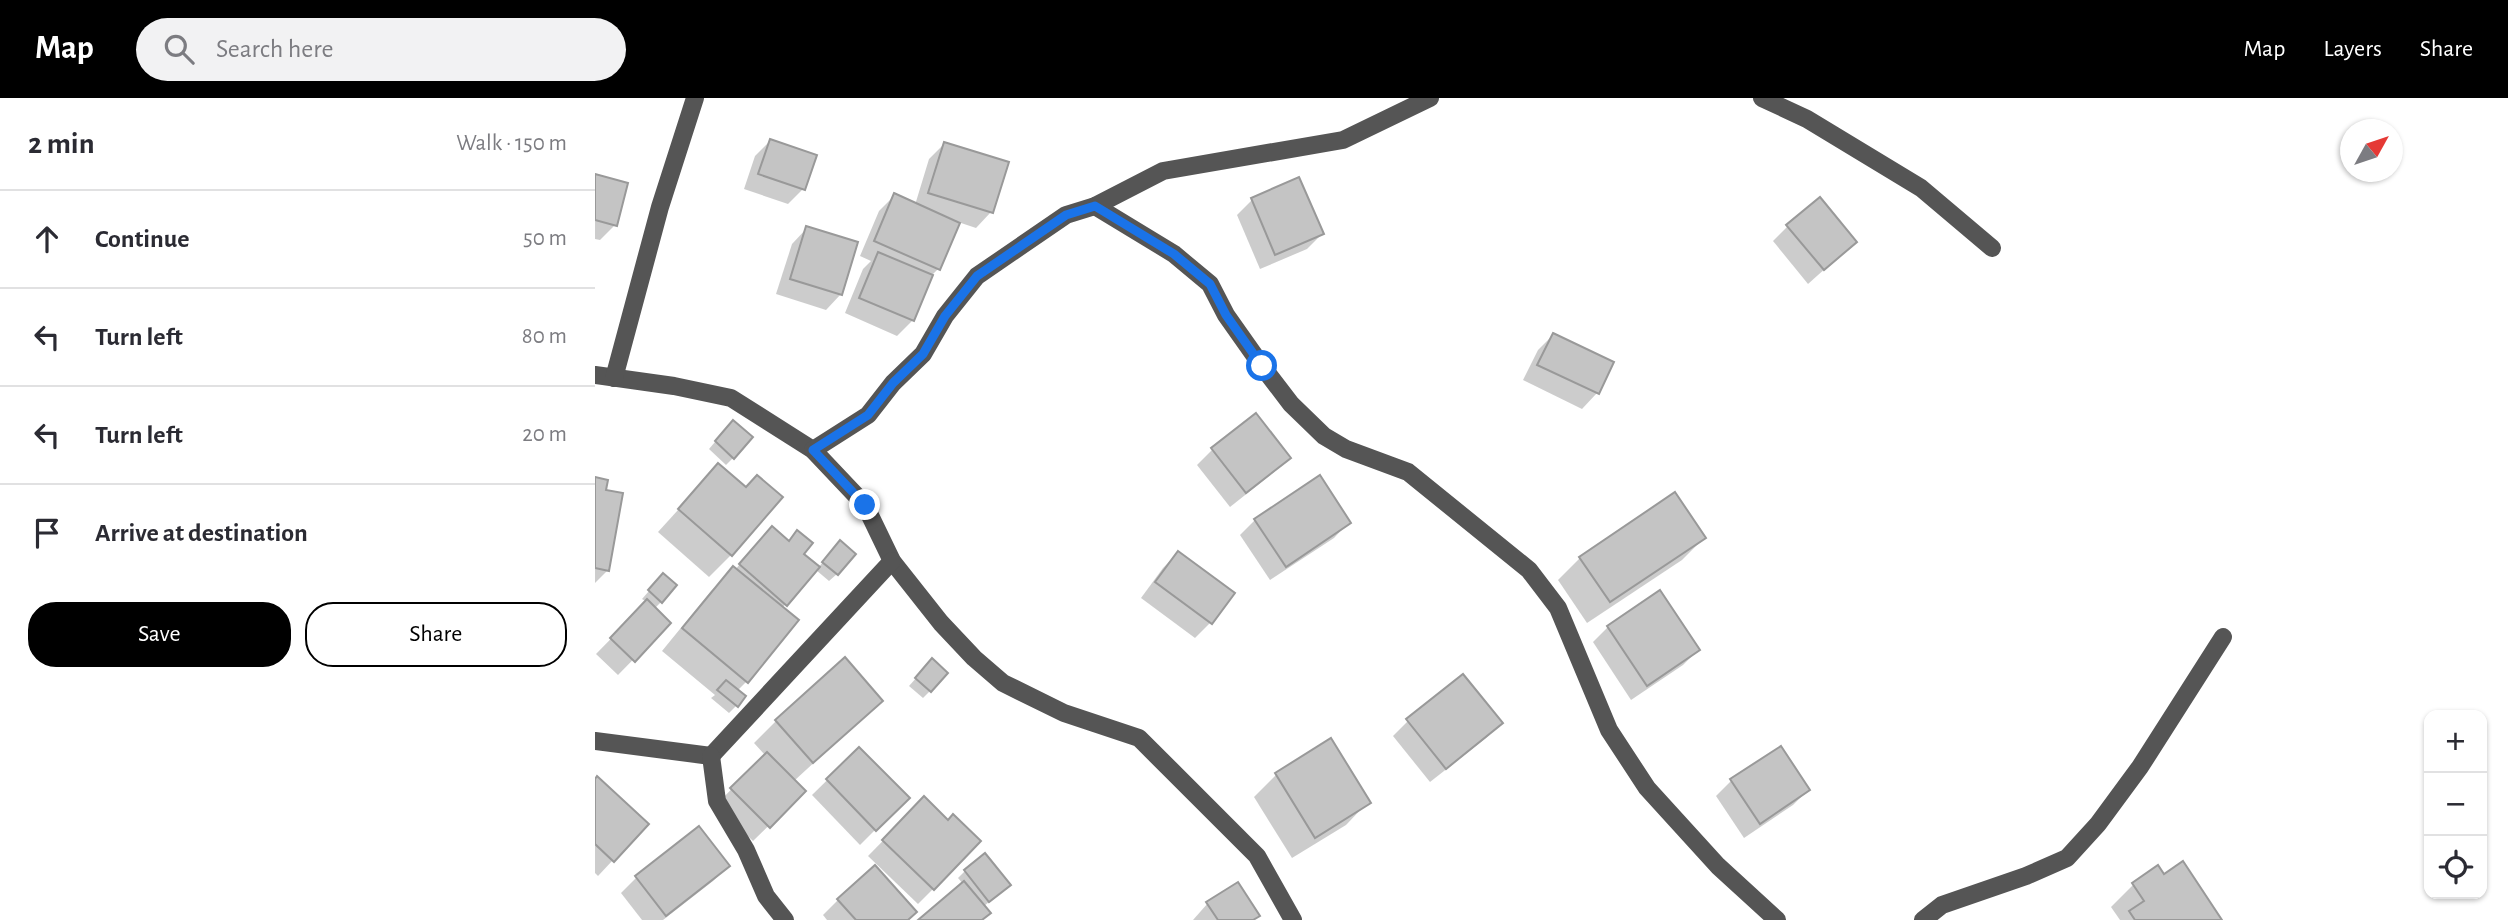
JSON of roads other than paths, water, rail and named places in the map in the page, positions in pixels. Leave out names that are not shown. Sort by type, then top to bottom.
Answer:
[{"type":"street","points":[[614,378],[660,207],[695,98]]},
{"type":"street","points":[[813,450],[868,415],[893,383],[923,354],[945,316],[977,276],[1066,215],[1095,206],[1163,171],[1343,140],[1430,98]]},
{"type":"street","points":[[1762,98],[1807,119],[1921,188],[1992,248]]},
{"type":"street","points":[[1095,206],[1174,254],[1210,284],[1226,315],[1262,366],[1291,404],[1324,436],[1346,449],[1408,472],[1529,570],[1558,608],[1609,730],[1647,788],[1718,866],[1777,920]]},
{"type":"street","points":[[595,375],[674,386],[731,398],[813,450],[865,505],[892,561],[941,623],[974,658],[1003,682],[1064,713],[1139,738],[1257,856],[1293,920]]},
{"type":"street","points":[[711,756],[892,561]]},
{"type":"street","points":[[1923,920],[1943,905],[2026,876],[2067,858],[2098,824],[2140,767],[2223,637]]},
{"type":"street","points":[[595,741],[711,756]]},
{"type":"street","points":[[711,756],[717,800],[745,850],[766,896],[785,920]]}]
